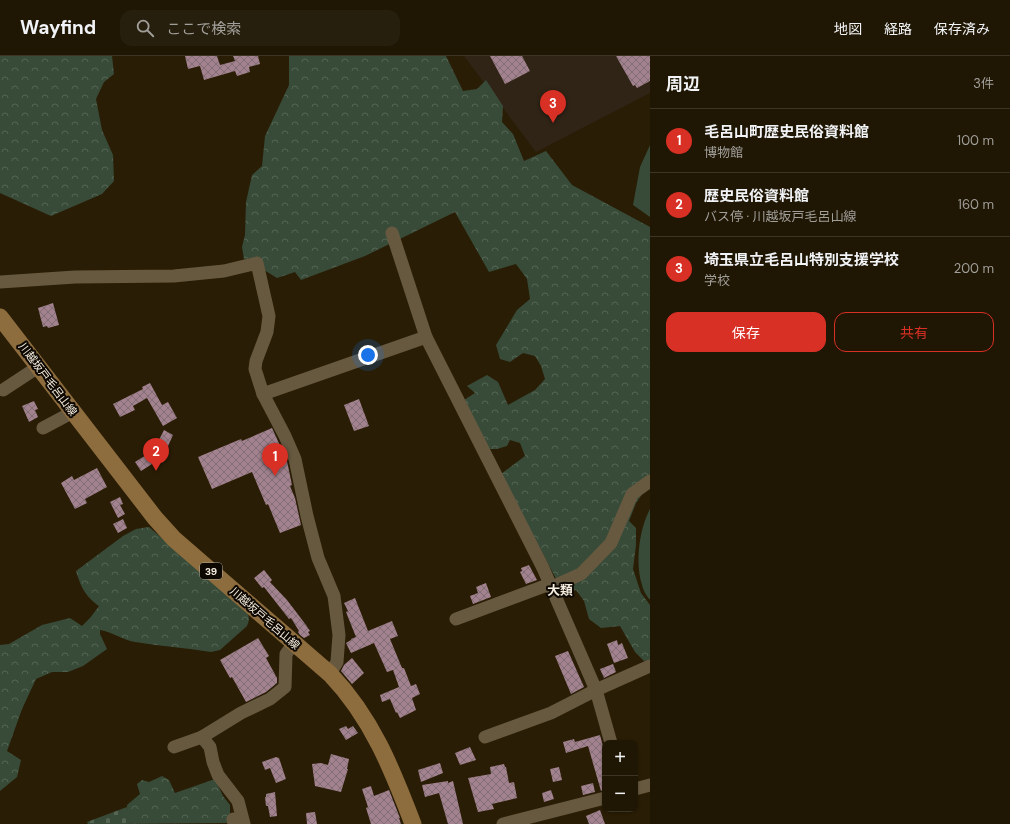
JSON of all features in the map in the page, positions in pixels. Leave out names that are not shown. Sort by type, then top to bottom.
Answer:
[{"type":"main road","name":"川越坂戸毛呂山線","points":[[0,317],[155,518],[174,539],[330,674],[343,688],[360,710],[378,740],[413,824]]},
{"type":"street","points":[[392,233],[426,337],[543,568],[596,690],[610,740]]},
{"type":"street","points":[[0,282],[75,277],[174,276],[224,270],[257,263],[270,316],[267,332],[256,361],[255,369],[263,394],[286,436],[296,459],[307,516],[318,558],[334,596],[339,635],[337,662],[330,674]]},
{"type":"street","points":[[263,394],[426,337]]},
{"type":"street","points":[[3,390],[38,367]]},
{"type":"street","points":[[43,428],[73,412]]},
{"type":"street","points":[[456,619],[581,574],[611,543],[632,494],[650,481]]},
{"type":"street","points":[[174,747],[202,737],[241,713],[270,699],[284,687],[286,654],[294,643]]},
{"type":"street","points":[[485,737],[551,713],[596,690],[650,666]]},
{"type":"street","points":[[202,737],[210,747],[213,762],[218,774],[240,806],[237,822]]},
{"type":"street","points":[[638,788],[650,785]]},
{"type":"street","points":[[503,824],[602,799]]},
{"type":"shaded area","points":[[464,56],[650,56],[650,93],[536,152]]},
{"type":"green space","points":[[0,56],[112,56],[114,74],[104,82],[96,99],[102,130],[113,155],[114,181],[102,194],[51,216],[0,193]]},
{"type":"green space","points":[[289,56],[446,56],[463,91],[477,89],[486,80],[503,106],[502,122],[513,134],[524,161],[546,151],[572,185],[650,227],[650,483],[636,503],[629,521],[636,528],[636,545],[633,569],[641,593],[650,605],[650,660],[644,661],[635,652],[620,626],[601,628],[589,619],[584,601],[576,590],[564,594],[501,474],[525,456],[520,443],[510,440],[507,446],[497,449],[487,449],[464,400],[475,393],[467,386],[487,375],[498,382],[508,405],[535,390],[545,379],[541,366],[535,356],[523,353],[510,362],[500,359],[496,345],[517,310],[530,299],[527,279],[516,264],[489,272],[455,212],[365,256],[301,280],[295,272],[277,278],[264,270],[260,258],[244,259],[242,247],[245,235],[246,202],[252,175],[262,166],[265,136],[289,85]]},
{"type":"green space","points":[[650,145],[650,217],[633,205],[640,167]]},
{"type":"green space","points":[[650,509],[649,599],[642,585],[640,576],[639,546],[643,526]]},
{"type":"green space","points":[[149,527],[248,612],[249,620],[247,626],[220,650],[211,652],[135,642],[100,630],[100,634],[107,649],[83,666],[68,672],[52,672],[36,679],[22,709],[7,751],[21,760],[17,777],[0,791],[0,645],[9,644],[42,625],[70,618],[82,626],[99,606],[90,599],[84,591],[76,571],[123,536],[136,529]]},
{"type":"green space","points":[[162,776],[169,780],[175,793],[215,779],[223,796],[230,805],[230,823],[119,824],[128,821],[127,805],[140,794],[137,784],[142,780],[149,782]]},
{"type":"green space","points":[[127,807],[131,821],[124,824],[88,824],[87,822]]},
{"type":"building","points":[[185,56],[217,56],[220,65],[235,61],[233,56],[258,56],[260,64],[249,67],[250,72],[237,76],[235,71],[204,80],[200,66],[188,69]]},
{"type":"building","points":[[490,56],[522,56],[530,71],[505,84]]},
{"type":"building","points":[[616,56],[650,56],[650,81],[637,88],[635,85],[633,86]]},
{"type":"building","points":[[53,303],[59,325],[48,328],[47,326],[43,327],[38,308]]},
{"type":"building","points":[[150,383],[162,405],[168,402],[177,418],[163,426],[147,398],[133,406],[135,410],[120,417],[113,404],[143,389],[142,387]]},
{"type":"building","points":[[359,399],[369,426],[354,431],[344,405]]},
{"type":"building","points":[[34,401],[38,409],[35,410],[38,417],[29,422],[22,406]]},
{"type":"building","points":[[272,428],[287,461],[292,485],[290,486],[295,498],[301,525],[280,533],[252,472],[212,489],[198,457]]},
{"type":"building","points":[[164,430],[173,435],[163,457],[141,471],[135,462],[154,450]]},
{"type":"building","points":[[97,468],[107,487],[85,499],[87,503],[75,509],[61,483],[72,476],[74,480]]},
{"type":"building","points":[[120,497],[123,504],[120,505],[125,514],[118,518],[110,502]]},
{"type":"building","points":[[123,519],[127,528],[118,533],[113,524]]},
{"type":"building","points":[[529,565],[537,580],[526,584],[520,572],[522,571],[521,568]]},
{"type":"building","points":[[264,570],[272,580],[270,582],[287,600],[306,625],[310,631],[308,632],[310,635],[304,638],[300,635],[291,618],[289,619],[264,587],[262,588],[254,578]]},
{"type":"building","points":[[486,583],[491,597],[473,604],[470,596],[478,593],[476,587]]},
{"type":"building","points":[[355,598],[368,631],[392,621],[398,636],[390,639],[411,686],[416,684],[420,694],[412,698],[416,710],[400,718],[397,712],[396,713],[390,699],[382,702],[380,695],[399,687],[393,670],[387,672],[374,643],[351,653],[346,643],[356,637],[344,603]]},
{"type":"building","points":[[258,638],[269,656],[266,658],[277,678],[277,683],[266,692],[246,702],[232,677],[230,678],[220,660]]},
{"type":"building","points":[[617,640],[618,645],[622,643],[628,658],[614,663],[607,644]]},
{"type":"building","points":[[568,651],[584,687],[571,694],[555,656]]},
{"type":"building","points":[[352,658],[364,673],[352,684],[341,671],[344,665]]},
{"type":"building","points":[[613,664],[616,672],[604,678],[600,669]]},
{"type":"building","points":[[346,726],[348,729],[353,726],[358,733],[346,740],[339,729]]},
{"type":"building","points":[[600,735],[602,743],[602,791],[588,746],[566,753],[563,742],[574,739],[575,742]]},
{"type":"building","points":[[470,747],[476,760],[460,765],[455,753]]},
{"type":"building","points":[[331,754],[349,759],[348,769],[341,792],[315,786],[312,764],[321,763],[328,765]]},
{"type":"building","points":[[276,757],[279,758],[286,779],[276,783],[270,768],[265,770],[262,762]]},
{"type":"building","points":[[440,763],[443,773],[421,782],[418,770]]},
{"type":"building","points":[[504,764],[509,783],[514,782],[517,798],[492,804],[494,809],[478,812],[468,778],[491,774],[490,767]]},
{"type":"building","points":[[559,767],[562,780],[553,782],[550,769]]},
{"type":"building","points":[[448,781],[448,783],[453,781],[463,824],[448,824],[439,793],[425,797],[422,785]]},
{"type":"building","points":[[593,783],[595,792],[583,795],[581,786]]},
{"type":"building","points":[[371,786],[374,796],[389,790],[401,824],[371,824],[366,808],[368,807],[362,789]]},
{"type":"building","points":[[551,790],[554,799],[544,802],[542,793]]},
{"type":"building","points":[[275,792],[277,816],[270,817],[268,806],[266,806],[265,797],[266,794]]},
{"type":"building","points":[[600,810],[605,824],[589,824],[586,816]]},
{"type":"building","points":[[315,812],[317,824],[307,824],[306,813]]},
{"type":"place","name":"埼玉県立毛呂山特別支援学校","points":[[553,123]]},
{"type":"place","name":"歴史民俗資料館","points":[[156,471]]},
{"type":"place","name":"毛呂山町歴史民俗資料館","points":[[275,476]]},
{"type":"district","name":"大類","points":[[560,590]]}]
